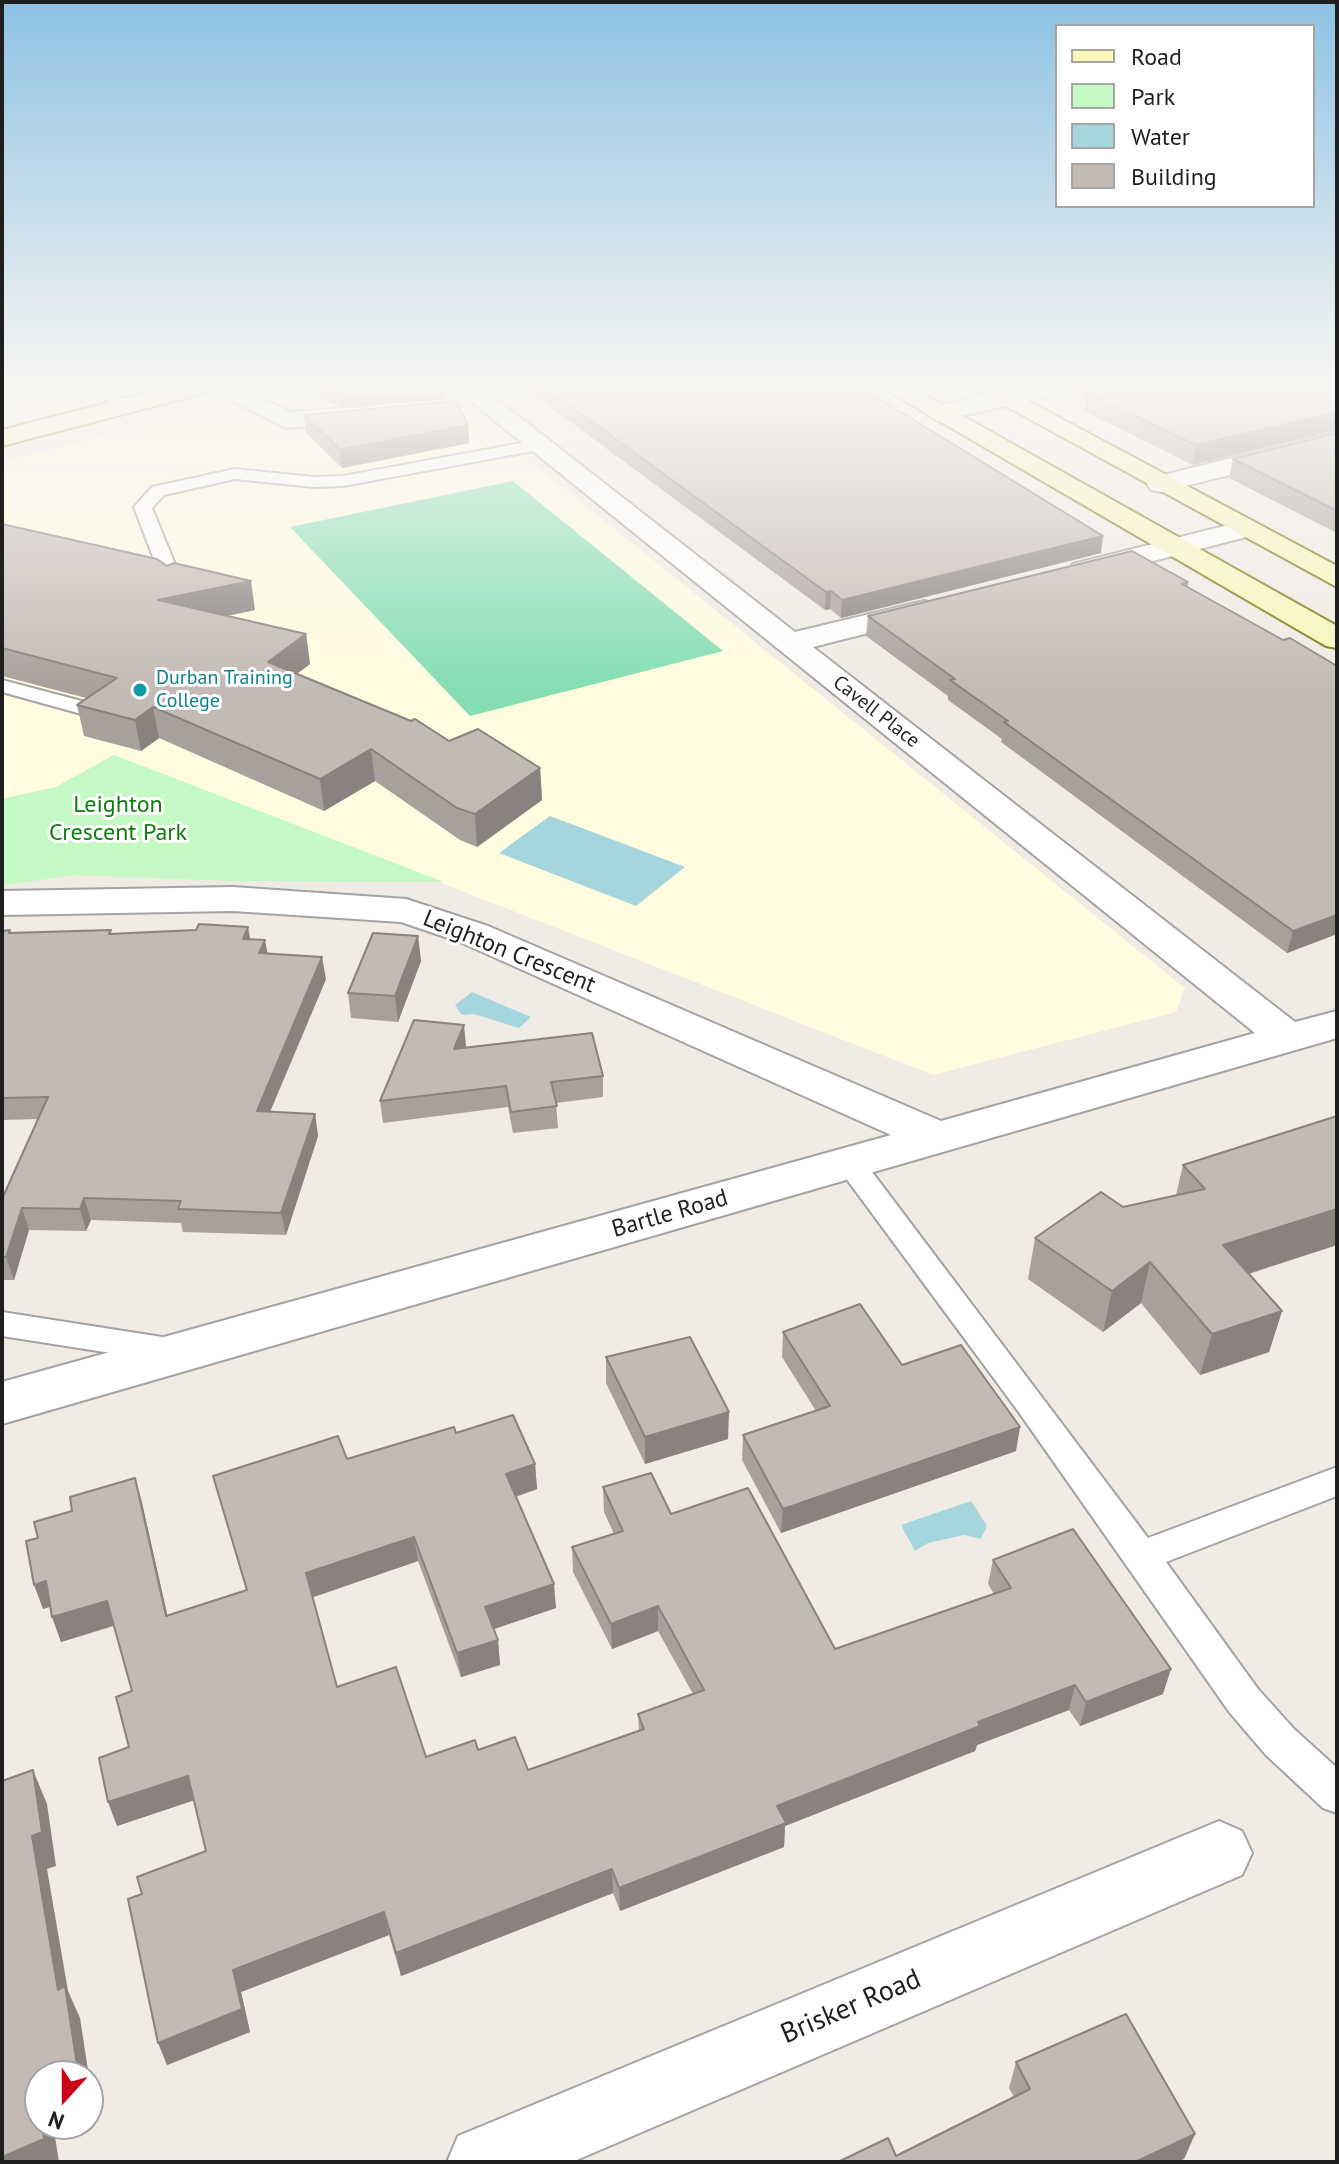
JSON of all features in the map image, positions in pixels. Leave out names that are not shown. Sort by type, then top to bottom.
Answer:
[{"type":"street","name":"Cavell Place","points":[[592,488],[1287,1037]]},
{"type":"street","points":[[1070,488],[1337,639]]},
{"type":"street","points":[[1168,488],[1337,578]]},
{"type":"street","points":[[1051,578],[1244,529]]},
{"type":"street","points":[[789,643],[958,601]]},
{"type":"street","name":"Leighton Crescent","points":[[2,903],[233,899],[376,906],[406,911],[474,934],[939,1138]]},
{"type":"street","name":"Bartle Road","points":[[2,1403],[1337,1024]]},
{"type":"street","name":"Brisker Road","points":[[484,2162],[1219,1853]]},
{"type":"lane","points":[[172,488],[158,491],[143,507],[174,586]]},
{"type":"lane","points":[[2,686],[85,709]]},
{"type":"lane","points":[[850,1163],[1141,1556],[1244,1701],[1280,1742],[1337,1794]]},
{"type":"lane","points":[[2,1324],[181,1352]]},
{"type":"lane","points":[[1141,1556],[1337,1481]]},
{"type":"shaded area","points":[[2,488],[564,488],[1185,988],[1176,1012],[933,1075],[114,755],[56,787],[2,799]]},
{"type":"green space","points":[[479,488],[522,488],[723,651],[470,716],[290,527]]},
{"type":"green space","name":"Leighton Crescent Park","points":[[114,755],[444,882],[230,881],[72,875],[2,886],[2,799],[56,787]]},
{"type":"water","points":[[550,816],[685,867],[636,906],[499,853]]},
{"type":"water","points":[[472,992],[531,1017],[519,1028],[474,1014],[462,1015],[455,1005]]},
{"type":"water","points":[[971,1501],[987,1526],[981,1539],[964,1535],[928,1543],[915,1551],[901,1525]]},
{"type":"building","points":[[683,488],[1025,488],[1103,536],[842,600],[831,591],[826,592]]},
{"type":"building","points":[[1291,488],[1337,488],[1337,511]]},
{"type":"building","points":[[2,524],[157,559],[167,566],[174,563],[251,581],[158,600],[306,634],[268,662],[411,721],[415,719],[449,741],[478,729],[540,768],[475,814],[457,808],[371,749],[320,779],[153,707],[135,720],[77,705],[117,678],[2,648]]},
{"type":"building","points":[[1132,551],[1188,582],[1182,584],[1283,640],[1290,638],[1337,666],[1337,915],[1293,931],[1004,722],[1008,721],[868,616]]},
{"type":"building","points":[[199,924],[248,927],[243,939],[265,940],[259,953],[322,957],[257,1111],[315,1114],[281,1213],[178,1209],[181,1201],[84,1198],[80,1209],[22,1208],[6,1257],[2,1257],[2,1199],[48,1097],[2,1098],[2,931],[111,930],[109,934],[196,930]]},
{"type":"building","points":[[373,933],[418,936],[395,996],[348,993]]},
{"type":"building","points":[[414,1020],[464,1025],[454,1049],[592,1033],[603,1076],[551,1082],[557,1106],[511,1112],[506,1086],[380,1101]]},
{"type":"building","points":[[1337,1116],[1337,1209],[1223,1245],[1282,1311],[1212,1334],[1150,1262],[1112,1291],[1035,1238],[1101,1192],[1123,1207],[1205,1189],[1183,1165]]},
{"type":"building","points":[[860,1304],[902,1365],[961,1345],[1020,1427],[783,1509],[743,1435],[830,1406],[783,1332]]},
{"type":"building","points":[[690,1337],[729,1412],[645,1437],[606,1357]]},
{"type":"building","points":[[513,1415],[535,1464],[506,1474],[554,1584],[485,1607],[498,1640],[457,1653],[414,1537],[306,1573],[337,1687],[396,1667],[426,1757],[475,1740],[478,1750],[515,1737],[528,1770],[644,1729],[638,1714],[704,1690],[658,1606],[611,1624],[572,1547],[623,1531],[603,1487],[651,1473],[671,1514],[748,1488],[835,1649],[1011,1588],[993,1560],[1073,1529],[1171,1669],[1086,1702],[1075,1685],[978,1722],[980,1726],[777,1806],[786,1823],[619,1888],[612,1869],[396,1953],[384,1912],[233,1970],[242,2009],[158,2043],[128,1899],[142,1894],[137,1877],[206,1851],[188,1776],[108,1802],[99,1758],[129,1747],[116,1697],[132,1691],[107,1601],[52,1617],[46,1581],[34,1585],[26,1541],[38,1538],[34,1522],[72,1511],[70,1497],[135,1478],[166,1616],[247,1590],[213,1476],[338,1436],[347,1459],[454,1427],[456,1433]]},
{"type":"building","points":[[33,1770],[42,1832],[32,1836],[58,1990],[65,1986],[76,2060],[24,2060],[24,2140],[42,2140],[2,2157],[2,1781]]},
{"type":"building","points":[[1126,2014],[1195,2134],[1135,2162],[838,2162],[888,2138],[896,2156],[1030,2089],[1016,2062]]},
{"type":"place","name":"Durban Training College","points":[[140,690]]}]
